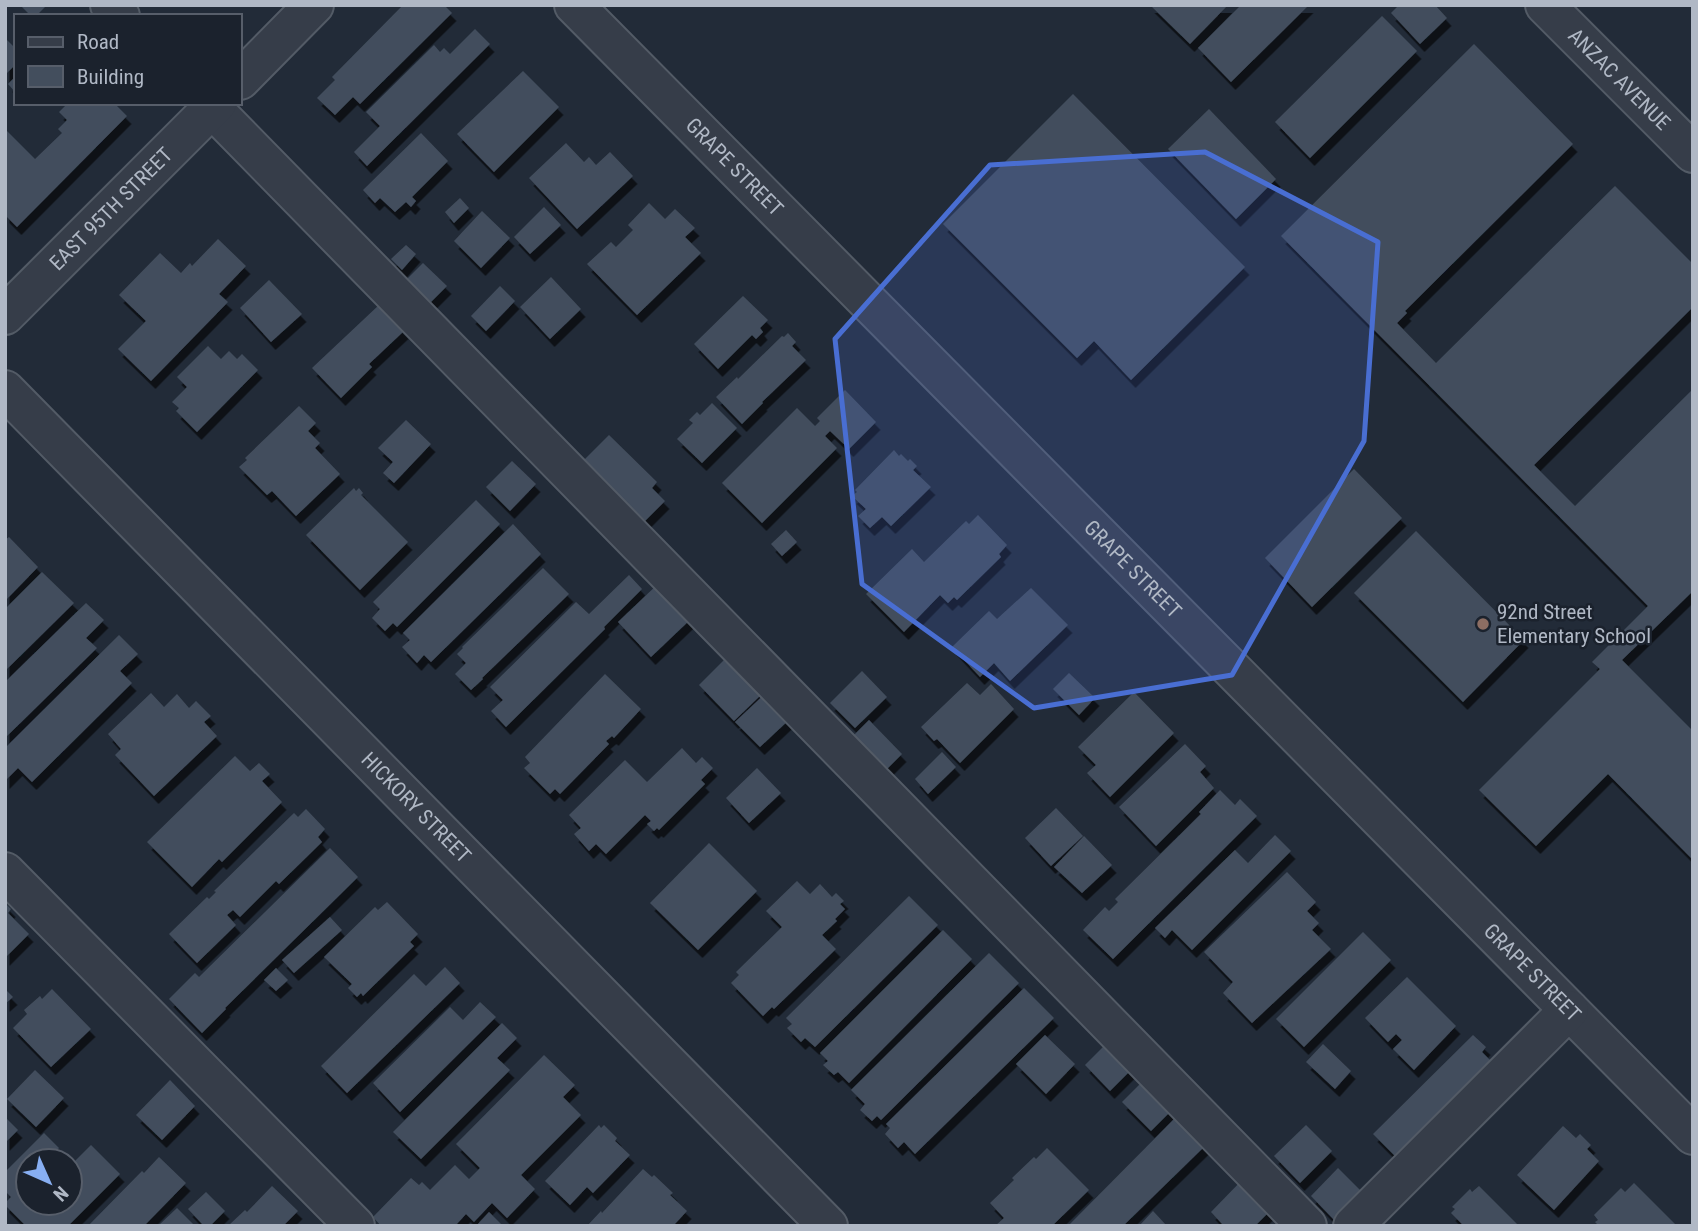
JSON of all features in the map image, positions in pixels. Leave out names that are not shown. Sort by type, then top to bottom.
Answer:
[{"type":"street","points":[[242,78],[314,5]]},
{"type":"street","name":"GRAPE STREET","points":[[573,5],[1693,1135]]},
{"type":"street","name":"ANZAC AVENUE","points":[[1545,5],[1693,153]]},
{"type":"street","points":[[212,105],[1307,1226]]},
{"type":"street","name":"EAST 95TH STREET","points":[[5,315],[212,105]]},
{"type":"street","name":"HICKORY STREET","points":[[5,390],[828,1226]]},
{"type":"street","points":[[5,872],[355,1226]]},
{"type":"street","points":[[1353,1226],[1569,1010]]},
{"type":"highlighted area","points":[[1205,152],[1378,242],[1364,441],[1232,675],[1034,708],[862,584],[835,339],[990,165]]},
{"type":"building","points":[[20,5],[47,5],[38,14],[29,14]]},
{"type":"building","points":[[403,5],[444,5],[452,13],[360,104],[353,97],[335,115],[317,98],[335,80],[332,77]]},
{"type":"building","points":[[1150,5],[1228,5],[1190,44]]},
{"type":"building","points":[[1241,5],[1309,5],[1231,82],[1198,48]]},
{"type":"building","points":[[1399,5],[1435,5],[1447,18],[1420,44],[1391,13]]},
{"type":"building","points":[[1382,16],[1417,51],[1310,158],[1275,122]]},
{"type":"building","points":[[475,29],[490,44],[367,166],[354,152],[380,126],[366,112],[434,45],[440,52],[444,48],[450,54]]},
{"type":"building","points":[[5,38],[14,47],[14,66],[5,75]]},
{"type":"building","points":[[1474,44],[1573,144],[1405,311],[1407,313],[1397,323],[1436,363],[1615,186],[1693,264],[1693,307],[1534,465],[1575,506],[1693,389],[1693,591],[1622,660],[1693,731],[1693,860],[1608,774],[1536,846],[1479,790],[1600,669],[1592,662],[1648,606],[1281,236]]},
{"type":"building","points":[[523,71],[559,107],[494,172],[457,134]]},
{"type":"building","points":[[14,78],[14,91],[8,84]]},
{"type":"building","points":[[1073,94],[1245,267],[1131,380],[1094,341],[1077,358],[943,224]]},
{"type":"building","points":[[66,105],[116,105],[127,116],[17,227],[5,215],[5,133],[7,131],[35,159],[62,133],[58,129],[67,120],[59,112]]},
{"type":"building","points":[[1209,109],[1276,179],[1236,219],[1168,149]]},
{"type":"building","points":[[421,133],[448,161],[412,197],[416,201],[411,207],[406,202],[395,212],[380,198],[375,203],[363,190]]},
{"type":"building","points":[[566,143],[584,162],[589,157],[596,165],[610,152],[633,176],[577,229],[529,178]]},
{"type":"building","points":[[460,198],[469,208],[454,223],[445,212]]},
{"type":"building","points":[[649,203],[665,219],[675,209],[695,228],[685,237],[701,253],[637,315],[587,264],[611,242],[616,247],[633,230],[628,225]]},
{"type":"building","points":[[544,207],[561,225],[530,254],[514,237]]},
{"type":"building","points":[[482,211],[510,238],[481,268],[454,241]]},
{"type":"building","points":[[218,239],[246,266],[219,294],[228,302],[151,381],[118,349],[146,321],[119,295],[160,253],[181,273],[190,263],[192,266]]},
{"type":"building","points":[[406,245],[416,254],[402,270],[391,259]]},
{"type":"building","points":[[423,263],[447,286],[431,302],[407,279]]},
{"type":"building","points":[[551,277],[581,309],[550,339],[520,307]]},
{"type":"building","points":[[269,280],[302,314],[271,342],[240,308]]},
{"type":"building","points":[[500,286],[515,301],[486,331],[471,316]]},
{"type":"building","points":[[743,296],[768,320],[760,328],[763,332],[756,339],[752,335],[718,369],[694,344]]},
{"type":"building","points":[[379,305],[404,331],[369,364],[372,367],[341,398],[312,368]]},
{"type":"building","points":[[788,333],[796,342],[792,346],[806,360],[742,424],[716,397]]},
{"type":"building","points":[[208,346],[221,359],[229,351],[237,359],[242,354],[258,370],[197,432],[176,411],[179,408],[172,402],[187,387],[177,377]]},
{"type":"building","points":[[845,390],[876,422],[849,449],[830,431],[825,436],[837,448],[762,523],[722,483],[797,408],[815,426],[820,421],[817,418]]},
{"type":"building","points":[[712,403],[737,428],[702,463],[677,439],[693,423],[689,420],[697,412],[700,415]]},
{"type":"building","points":[[299,406],[316,423],[308,431],[320,443],[315,448],[340,474],[296,516],[272,491],[267,495],[239,467]]},
{"type":"building","points":[[406,420],[431,444],[394,483],[383,473],[393,462],[378,448]]},
{"type":"building","points":[[609,435],[657,482],[652,488],[665,501],[644,522],[583,461]]},
{"type":"building","points":[[894,450],[917,466],[913,470],[931,487],[891,526],[882,517],[870,528],[858,516],[866,509],[852,496]]},
{"type":"building","points":[[512,461],[536,484],[510,511],[486,487]]},
{"type":"building","points":[[1354,469],[1402,518],[1312,607],[1265,558]]},
{"type":"building","points":[[354,488],[356,491],[359,488],[363,493],[361,495],[408,542],[360,590],[306,535]]},
{"type":"building","points":[[476,500],[500,524],[397,627],[393,623],[385,631],[372,618],[380,609],[373,602]]},
{"type":"building","points":[[978,515],[1007,545],[999,554],[1001,557],[957,600],[954,597],[948,603],[940,595],[904,632],[866,594],[912,549],[924,562],[966,521],[969,524]]},
{"type":"building","points":[[513,524],[541,554],[431,662],[424,655],[417,663],[402,647],[410,640],[403,633]]},
{"type":"building","points":[[786,530],[797,542],[782,556],[771,544]]},
{"type":"building","points":[[1416,531],[1524,640],[1463,702],[1354,593]]},
{"type":"building","points":[[9,537],[38,567],[5,601],[5,540]]},
{"type":"building","points":[[543,568],[569,594],[471,690],[455,674],[466,663],[457,654]]},
{"type":"building","points":[[42,572],[74,603],[5,671],[5,609]]},
{"type":"building","points":[[629,575],[642,589],[506,727],[491,711],[503,700],[490,687],[576,602],[589,614]]},
{"type":"building","points":[[660,582],[693,617],[651,657],[618,622]]},
{"type":"building","points":[[1031,588],[1068,625],[1010,681],[994,663],[980,677],[952,647],[989,611],[997,619]]},
{"type":"building","points":[[86,603],[104,620],[86,638],[97,648],[5,738],[5,682]]},
{"type":"building","points":[[119,635],[138,654],[120,671],[132,683],[32,782],[18,768],[5,781],[5,748]]},
{"type":"building","points":[[730,654],[766,690],[734,721],[699,685]]},
{"type":"building","points":[[862,671],[887,697],[855,728],[830,703]]},
{"type":"building","points":[[1069,673],[1095,698],[1079,715],[1053,689]]},
{"type":"building","points":[[605,674],[641,709],[614,738],[612,736],[606,741],[609,744],[560,794],[555,789],[550,794],[524,768],[530,763],[525,757]]},
{"type":"building","points":[[967,683],[980,695],[991,684],[1014,709],[960,763],[921,727]]},
{"type":"building","points":[[1134,692],[1174,733],[1110,797],[1087,773],[1096,765],[1078,747]]},
{"type":"building","points":[[151,693],[164,707],[177,694],[189,708],[196,701],[211,716],[204,722],[217,736],[154,796],[115,755],[121,749],[108,734]]},
{"type":"building","points":[[766,693],[791,718],[760,747],[735,722]]},
{"type":"building","points":[[869,720],[902,754],[887,769],[854,735]]},
{"type":"building","points":[[1185,744],[1206,766],[1200,772],[1214,788],[1156,846],[1119,807]]},
{"type":"building","points":[[682,748],[696,763],[702,757],[713,768],[701,780],[705,784],[659,830],[657,828],[654,831],[647,824],[651,821],[645,815],[606,854],[596,844],[589,851],[574,834],[581,828],[569,815],[625,760],[647,782]]},
{"type":"building","points":[[942,752],[956,767],[928,794],[915,779]]},
{"type":"building","points":[[235,756],[250,771],[259,763],[270,774],[262,781],[282,802],[222,862],[219,859],[192,887],[147,842]]},
{"type":"building","points":[[757,768],[781,793],[749,823],[726,798]]},
{"type":"building","points":[[1220,790],[1235,805],[1240,799],[1257,816],[1113,959],[1083,930],[1105,907],[1109,911],[1118,902],[1115,899],[1201,814],[1199,812]]},
{"type":"building","points":[[1056,808],[1083,836],[1051,866],[1025,838]]},
{"type":"building","points":[[306,809],[325,829],[318,837],[322,842],[279,884],[276,881],[240,917],[233,910],[227,915],[236,925],[197,963],[169,934],[207,897],[209,899],[294,813],[298,817]]},
{"type":"building","points":[[1275,835],[1291,851],[1192,950],[1172,930],[1165,938],[1155,928],[1235,850],[1248,863]]},
{"type":"building","points":[[1084,836],[1112,865],[1082,893],[1054,867]]},
{"type":"building","points":[[709,843],[757,891],[698,950],[650,903]]},
{"type":"building","points":[[330,848],[358,877],[202,1033],[169,999],[195,973],[199,977]]},
{"type":"building","points":[[1287,872],[1316,902],[1307,911],[1319,923],[1312,930],[1331,949],[1252,1023],[1223,993],[1233,982],[1204,952]]},
{"type":"building","points":[[797,881],[810,894],[820,884],[832,897],[836,893],[844,901],[840,904],[845,909],[822,935],[836,949],[774,1009],[772,1007],[763,1016],[731,983],[739,975],[736,972],[782,927],[766,911]]},
{"type":"building","points":[[909,896],[938,925],[815,1047],[805,1038],[801,1042],[787,1028],[792,1024],[786,1018]]},
{"type":"building","points":[[387,902],[418,934],[410,942],[414,946],[363,996],[361,993],[357,997],[348,988],[352,984],[324,957],[375,907],[378,910]]},
{"type":"building","points":[[5,903],[11,909],[8,913],[29,934],[5,958]]},
{"type":"building","points":[[330,917],[342,930],[294,973],[282,960]]},
{"type":"building","points":[[943,930],[972,959],[849,1083],[838,1072],[834,1075],[823,1065],[828,1061],[820,1053]]},
{"type":"building","points":[[1363,932],[1391,960],[1304,1047],[1276,1019]]},
{"type":"building","points":[[989,953],[1019,983],[881,1120],[877,1116],[872,1121],[860,1110],[865,1104],[851,1090]]},
{"type":"building","points":[[445,967],[460,983],[347,1093],[321,1066],[414,974],[426,986]]},
{"type":"building","points":[[276,968],[288,980],[276,991],[264,980]]},
{"type":"building","points":[[1407,977],[1456,1026],[1414,1070],[1393,1049],[1402,1040],[1396,1034],[1388,1042],[1365,1018]]},
{"type":"building","points":[[1024,988],[1054,1018],[915,1154],[904,1142],[898,1148],[885,1134],[890,1128],[886,1124]]},
{"type":"building","points":[[5,989],[13,997],[5,1004]]},
{"type":"building","points":[[52,989],[91,1029],[51,1067],[13,1028],[27,1014],[24,1010]]},
{"type":"building","points":[[480,1002],[496,1017],[400,1112],[373,1083],[450,1007],[463,1020]]},
{"type":"building","points":[[502,1023],[517,1038],[497,1058],[510,1070],[421,1159],[393,1132]]},
{"type":"building","points":[[1045,1035],[1075,1064],[1046,1094],[1016,1064]]},
{"type":"building","points":[[1473,1035],[1486,1047],[1482,1052],[1496,1066],[1400,1161],[1373,1134]]},
{"type":"building","points":[[1323,1044],[1351,1071],[1335,1089],[1306,1062]]},
{"type":"building","points":[[1105,1045],[1131,1070],[1110,1091],[1085,1065]]},
{"type":"building","points":[[544,1055],[575,1085],[563,1097],[581,1115],[521,1175],[535,1189],[507,1218],[492,1203],[474,1222],[466,1214],[455,1226],[381,1226],[373,1217],[411,1178],[419,1185],[422,1182],[430,1190],[455,1165],[469,1179],[480,1168],[456,1144]]},
{"type":"building","points":[[35,1070],[64,1098],[36,1127],[7,1099]]},
{"type":"building","points":[[1148,1076],[1177,1105],[1151,1131],[1122,1102]]},
{"type":"building","points":[[170,1080],[195,1106],[162,1140],[136,1115]]},
{"type":"building","points":[[5,1117],[18,1130],[5,1143]]},
{"type":"building","points":[[1176,1117],[1205,1146],[1123,1226],[1068,1226]]},
{"type":"building","points":[[599,1125],[601,1128],[604,1125],[617,1138],[615,1141],[630,1155],[593,1193],[587,1187],[570,1205],[545,1181]]},
{"type":"building","points":[[1306,1125],[1332,1151],[1300,1183],[1274,1156]]},
{"type":"building","points":[[1563,1126],[1576,1138],[1580,1134],[1591,1145],[1587,1149],[1599,1161],[1554,1210],[1517,1175]]},
{"type":"building","points":[[44,1133],[58,1147],[30,1147]]},
{"type":"building","points":[[91,1145],[120,1174],[84,1210],[84,1152]]},
{"type":"building","points":[[1047,1148],[1089,1190],[1052,1226],[995,1226],[1004,1218],[990,1203],[1014,1180],[1012,1178]]},
{"type":"building","points":[[159,1157],[186,1183],[144,1226],[88,1226],[142,1171],[144,1173]]},
{"type":"building","points":[[14,1163],[14,1214],[5,1205],[11,1197],[5,1191],[5,1172]]},
{"type":"building","points":[[1338,1168],[1365,1195],[1337,1223],[1311,1196]]},
{"type":"building","points":[[643,1169],[652,1177],[654,1175],[673,1193],[670,1195],[687,1211],[673,1226],[587,1226],[601,1211],[602,1213]]},
{"type":"building","points":[[1245,1177],[1274,1207],[1255,1226],[1224,1226],[1211,1212]]},
{"type":"building","points":[[1634,1183],[1677,1226],[1599,1226],[1595,1222],[1598,1220],[1594,1215],[1621,1188],[1625,1192]]},
{"type":"building","points":[[272,1186],[298,1211],[283,1226],[228,1226],[245,1210],[247,1212]]},
{"type":"building","points":[[1479,1186],[1519,1226],[1464,1226],[1451,1213],[1455,1209],[1452,1207],[1470,1189],[1472,1192]]},
{"type":"building","points":[[206,1192],[225,1211],[210,1226],[204,1226],[188,1209]]},
{"type":"building","points":[[177,1208],[195,1226],[158,1226]]},
{"type":"building","points":[[1153,1211],[1167,1226],[1139,1226]]},
{"type":"building","points":[[489,1212],[503,1226],[476,1226]]},
{"type":"building","points":[[17,1217],[77,1217],[68,1226],[26,1226]]},
{"type":"place","name":"92nd Street Elementary School","points":[[1483,624]]}]
